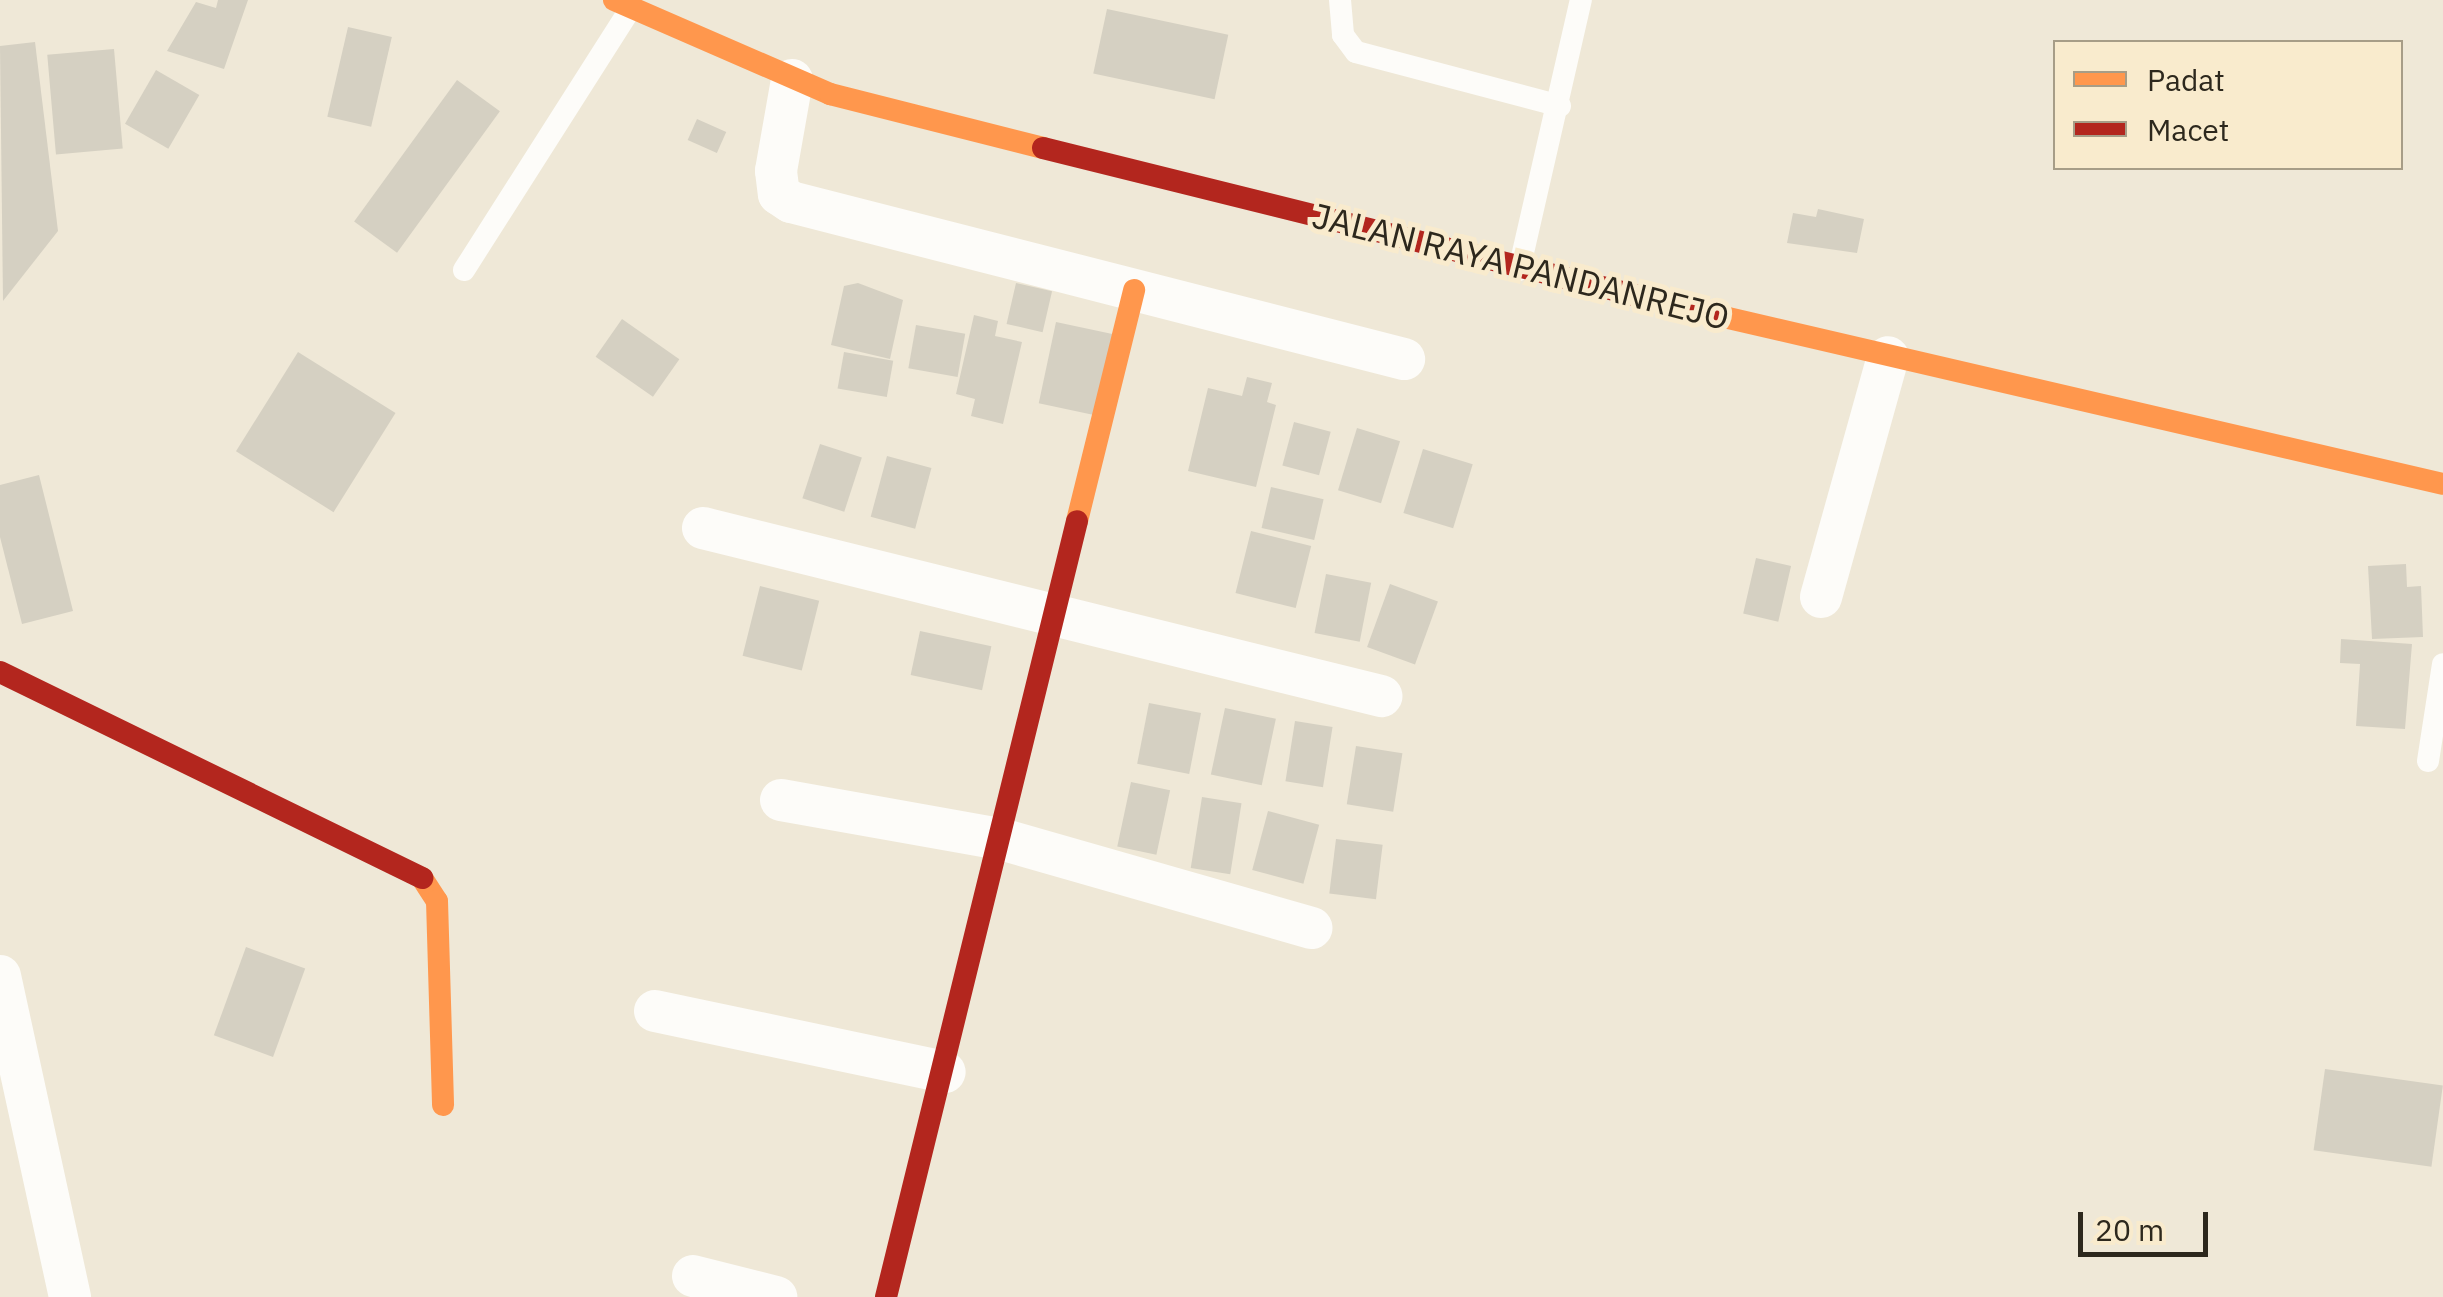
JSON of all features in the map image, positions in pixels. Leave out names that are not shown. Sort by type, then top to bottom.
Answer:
[{"type":"main road","name":"JALAN RAYA PANDANREJO","points":[[622,4],[792,80],[1519,270],[2443,484]]},
{"type":"main road","points":[[886,1297],[1060,611],[1134,290]]},
{"type":"main road","points":[[0,672],[424,879],[437,901],[443,1105]]},
{"type":"street","points":[[792,80],[776,171],[778,194],[791,202],[1404,359]]},
{"type":"street","points":[[1822,597],[1888,356]]},
{"type":"street","points":[[703,528],[1060,611],[1381,696]]},
{"type":"street","points":[[781,800],[1002,838],[1311,928]]},
{"type":"street","points":[[0,976],[70,1297]]},
{"type":"street","points":[[656,1011],[945,1072]]},
{"type":"street","points":[[693,1276],[776,1297]]},
{"type":"lane","points":[[1340,0],[1342,35],[1356,52],[1560,106]]},
{"type":"lane","points":[[1519,270],[1560,106],[1581,0]]},
{"type":"lane","points":[[464,270],[622,4]]},
{"type":"lane","points":[[2428,761],[2443,664]]},
{"type":"building","points":[[218,0],[248,0],[224,69],[167,51],[196,2],[216,8]]},
{"type":"building","points":[[1107,9],[1228,35],[1215,99],[1093,74]]},
{"type":"building","points":[[348,27],[392,37],[371,127],[327,117]]},
{"type":"building","points":[[35,42],[58,231],[3,301],[0,46]]},
{"type":"building","points":[[114,49],[123,149],[56,154],[47,55]]},
{"type":"building","points":[[156,70],[199,95],[168,149],[125,124]]},
{"type":"building","points":[[457,80],[500,111],[397,253],[354,222]]},
{"type":"building","points":[[697,119],[726,132],[717,153],[688,140]]},
{"type":"building","points":[[1818,209],[1864,219],[1857,253],[1787,243],[1793,213],[1816,217]]},
{"type":"building","points":[[858,283],[903,300],[890,359],[831,345],[844,286]]},
{"type":"building","points":[[1016,283],[1052,291],[1043,332],[1007,324]]},
{"type":"building","points":[[974,315],[998,321],[995,336],[1022,342],[1003,424],[971,416],[975,399],[956,394]]},
{"type":"building","points":[[622,319],[679,359],[653,397],[596,357]]},
{"type":"building","points":[[1056,322],[1121,336],[1103,417],[1039,403]]},
{"type":"building","points":[[916,325],[965,334],[958,377],[908,368]]},
{"type":"building","points":[[298,352],[396,413],[334,512],[236,451]]},
{"type":"building","points":[[844,352],[893,361],[887,397],[838,388]]},
{"type":"building","points":[[1247,377],[1272,383],[1267,402],[1276,405],[1256,487],[1188,471],[1208,388],[1242,396]]},
{"type":"building","points":[[1294,422],[1331,432],[1319,475],[1282,465]]},
{"type":"building","points":[[1357,428],[1400,441],[1381,503],[1338,490]]},
{"type":"building","points":[[820,444],[862,458],[844,512],[802,498]]},
{"type":"building","points":[[1423,449],[1473,464],[1453,528],[1403,513]]},
{"type":"building","points":[[887,456],[931,468],[915,529],[871,517]]},
{"type":"building","points":[[39,475],[73,611],[22,624],[0,537],[0,485]]},
{"type":"building","points":[[1271,487],[1324,499],[1314,540],[1262,528]]},
{"type":"building","points":[[1251,531],[1311,546],[1296,608],[1236,593]]},
{"type":"building","points":[[1756,558],[1791,566],[1778,622],[1743,614]]},
{"type":"building","points":[[2406,564],[2407,587],[2421,586],[2423,637],[2372,639],[2368,566]]},
{"type":"building","points":[[1326,574],[1371,583],[1360,642],[1315,633]]},
{"type":"building","points":[[1390,584],[1438,601],[1415,664],[1367,647]]},
{"type":"building","points":[[760,586],[819,601],[802,671],[743,656]]},
{"type":"building","points":[[920,631],[991,646],[982,690],[911,675]]},
{"type":"building","points":[[2341,639],[2412,644],[2405,729],[2356,726],[2360,664],[2340,663]]},
{"type":"building","points":[[1149,703],[1201,713],[1189,774],[1137,764]]},
{"type":"building","points":[[1225,708],[1276,719],[1262,785],[1211,775]]},
{"type":"building","points":[[1295,721],[1333,727],[1323,787],[1285,781]]},
{"type":"building","points":[[1356,746],[1402,753],[1393,812],[1347,804]]},
{"type":"building","points":[[1131,782],[1170,790],[1156,855],[1117,847]]},
{"type":"building","points":[[1202,797],[1242,803],[1230,874],[1191,868]]},
{"type":"building","points":[[1268,811],[1319,825],[1303,884],[1252,870]]},
{"type":"building","points":[[1336,839],[1383,845],[1376,899],[1329,894]]},
{"type":"building","points":[[246,947],[305,969],[273,1057],[214,1035]]},
{"type":"building","points":[[2325,1069],[2443,1086],[2431,1167],[2314,1150]]},
{"type":"traffic: slow","points":[[614,0],[830,94],[1043,148]]},
{"type":"traffic: slow","points":[[1077,521],[1134,290]]},
{"type":"traffic: slow","points":[[1711,314],[2443,484]]},
{"type":"traffic: slow","points":[[422,878],[437,901],[443,1105]]},
{"type":"traffic: jam","points":[[1043,148],[1711,314]]},
{"type":"traffic: jam","points":[[886,1297],[1077,521]]},
{"type":"traffic: jam","points":[[0,672],[422,878]]}]
